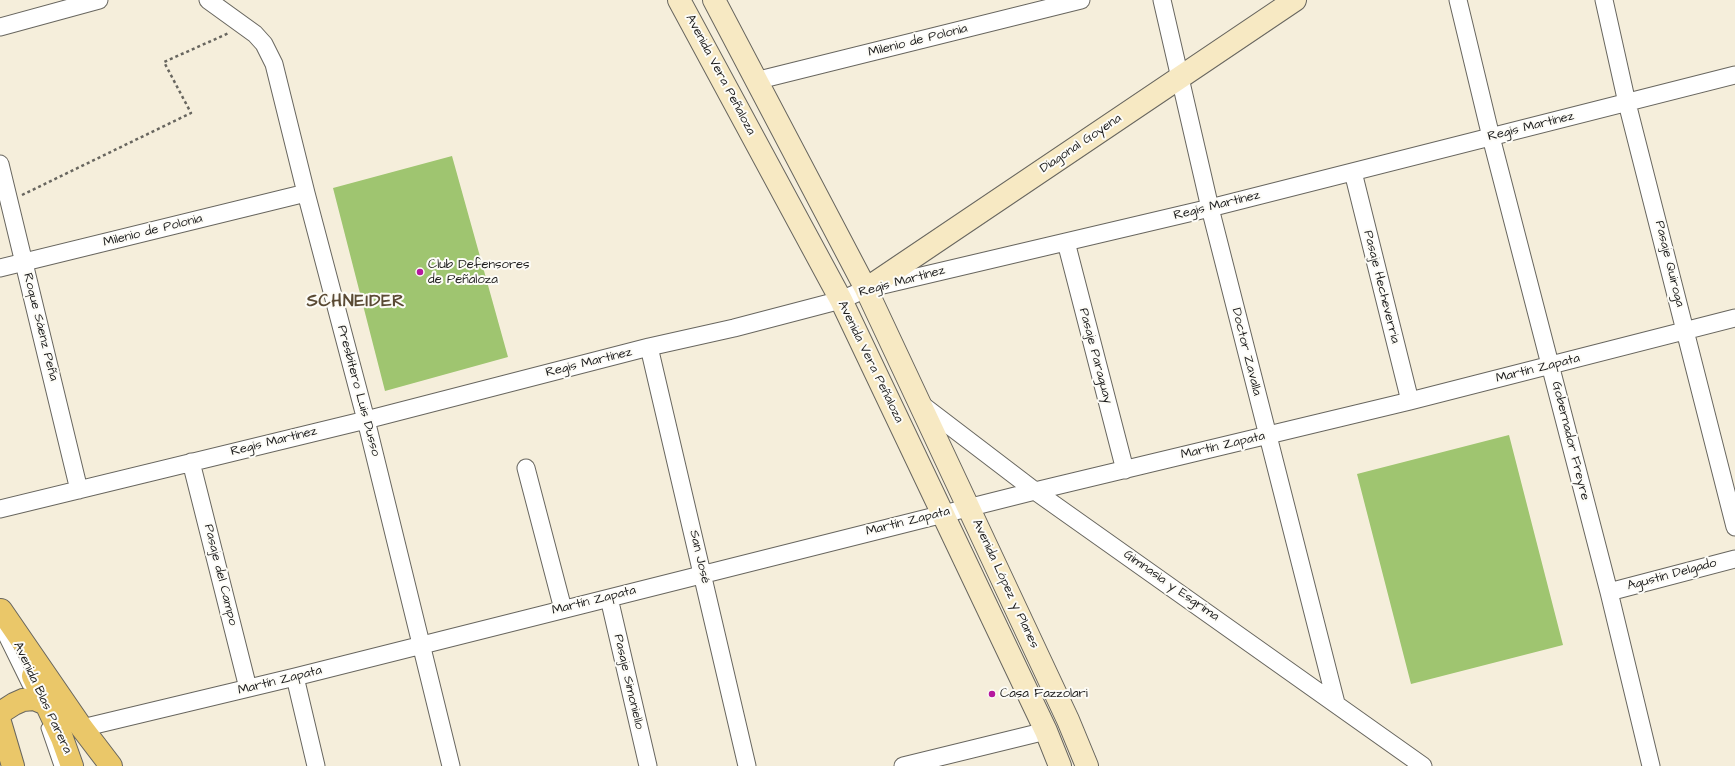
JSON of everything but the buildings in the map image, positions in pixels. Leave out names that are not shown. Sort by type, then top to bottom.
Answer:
[{"type":"main road","name":"Avenida Vera Peñaloza","points":[[679,0],[841,300],[1046,731]]},
{"type":"main road","name":"Avenida Vera Peñaloza","points":[[714,0],[755,81],[866,289],[921,404]]},
{"type":"main road","name":"Diagonal Goyena","points":[[866,289],[1295,0]]},
{"type":"main road","name":"Avenida López y Planes","points":[[921,404],[1068,720],[1087,766]]},
{"type":"main road","points":[[0,609],[82,728],[111,766]]},
{"type":"main road","name":"Avenida Blas Parera","points":[[0,609],[40,708],[62,738],[72,766]]},
{"type":"main road","points":[[13,766],[4,717],[23,700],[40,708],[63,713],[82,728]]},
{"type":"main road","points":[[1046,731],[1060,766]]},
{"type":"street","points":[[0,27],[99,0]]},
{"type":"street","name":"Presbítero Luis Dusso","points":[[208,0],[245,25],[264,44],[274,64],[306,193],[366,420],[451,766]]},
{"type":"street","name":"Milenio de Polonia","points":[[755,81],[1081,0]]},
{"type":"street","name":"Doctor Zavalla","points":[[1162,0],[1210,208],[1336,703]]},
{"type":"street","name":"Gobernador Freyre","points":[[1458,0],[1491,137],[1609,592],[1651,766]]},
{"type":"street","name":"Pasaje Quiroga","points":[[1604,0],[1627,102],[1735,527]]},
{"type":"street","name":"Regis Martínez","points":[[0,508],[366,420],[841,300],[866,289],[1210,208],[1735,75]]},
{"type":"street","name":"Roque Sáenz Peña","points":[[0,164],[79,490]]},
{"type":"street","name":"Pasaje Hecheverria","points":[[1353,172],[1410,402]]},
{"type":"street","name":"Milenio de Polonia","points":[[0,268],[306,193]]},
{"type":"street","name":"Pasaje Paraguay","points":[[1066,242],[1125,470]]},
{"type":"street","name":"Martín Zapata","points":[[82,728],[295,677],[1035,490],[1410,402],[1551,365],[1686,332],[1735,318]]},
{"type":"street","name":"San José","points":[[649,348],[748,766]]},
{"type":"street","name":"Gimnasia y Esgrima","points":[[921,404],[1035,490],[1423,766]]},
{"type":"street","name":"Pasaje del Campo","points":[[191,462],[248,688]]},
{"type":"street","points":[[526,468],[564,609]]},
{"type":"street","name":"Agustín Delgado","points":[[1609,592],[1735,559]]},
{"type":"street","name":"Pasaje Simoniello","points":[[608,598],[648,766]]},
{"type":"street","points":[[295,677],[316,766]]},
{"type":"street","points":[[903,766],[1046,731]]},
{"type":"lane","points":[[0,630],[40,708],[59,766]]},
{"type":"path","points":[[9,201],[191,113],[164,62],[245,25]]},
{"type":"green space","name":"Club Defensores de Peñaloza","points":[[452,156],[508,357],[385,391],[333,188]]},
{"type":"green space","points":[[1509,435],[1563,645],[1411,684],[1357,474]]},
{"type":"place","name":"Club Defensores de Peñaloza","points":[[420,272]]},
{"type":"place","name":"Casa Fazzolari","points":[[992,694]]},
{"type":"district","name":"SCHNEIDER","points":[[356,302]]}]
